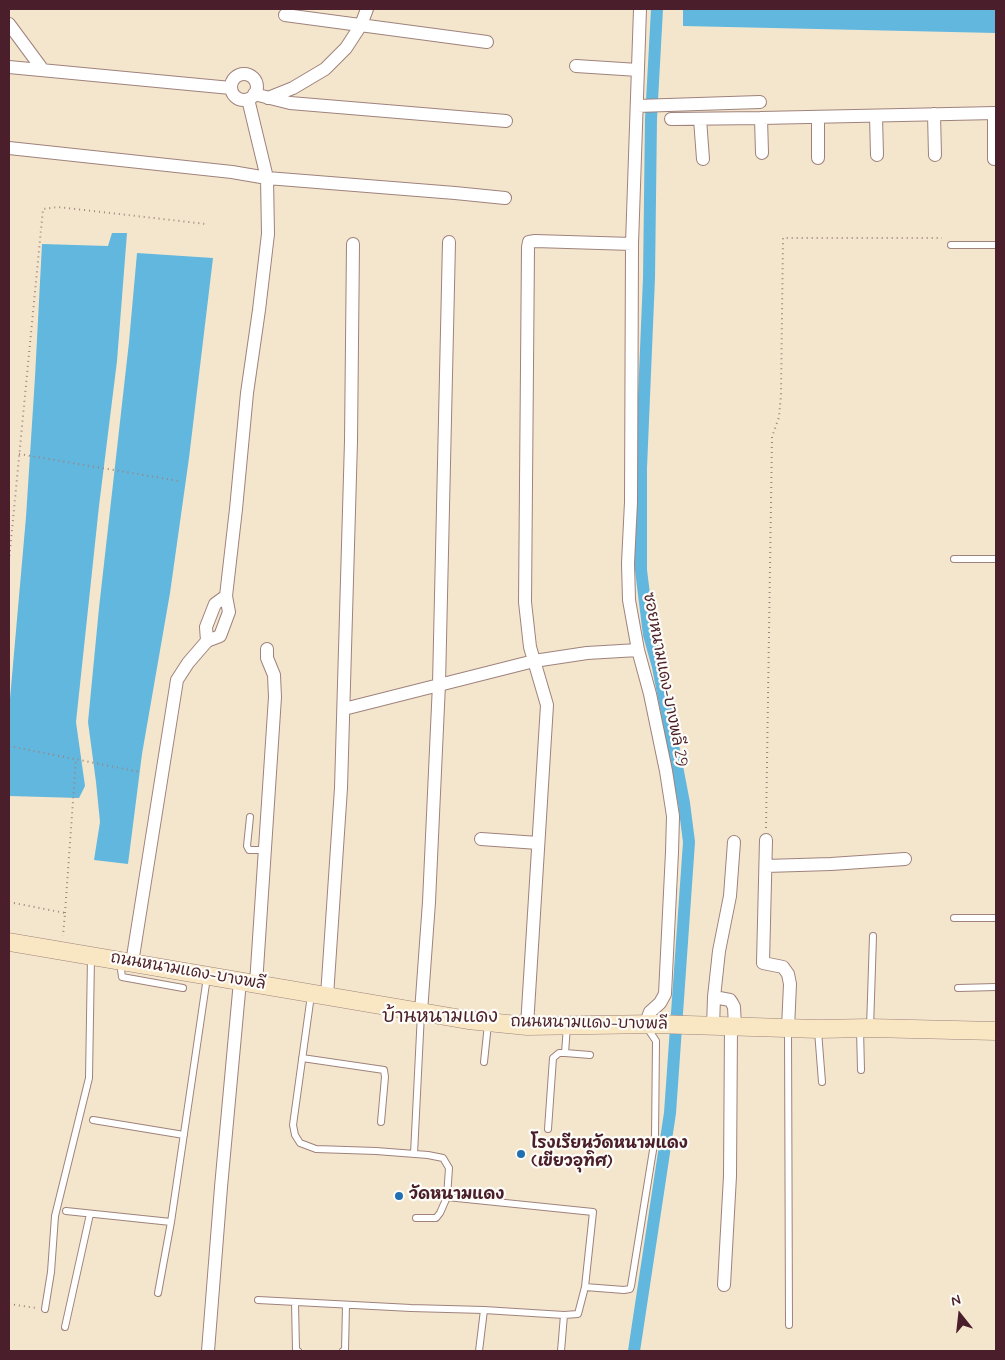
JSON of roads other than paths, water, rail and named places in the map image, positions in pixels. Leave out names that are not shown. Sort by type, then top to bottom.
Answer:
[{"type":"main road","name":"ถนนหนามแดง-บางพลี","points":[[9,942],[422,1012],[527,1026],[650,1025],[996,1031]]},
{"type":"street","points":[[268,98],[293,88],[324,69],[346,48],[361,25],[367,9]]},
{"type":"street","name":"ซอยหนามแดง-บางพลี 29","points":[[640,9],[632,244],[629,600],[638,650],[650,694],[666,771],[673,816],[665,994],[660,1004],[650,1012],[650,1025]]},
{"type":"street","points":[[285,15],[487,42]]},
{"type":"street","points":[[9,24],[43,70]]},
{"type":"street","points":[[576,66],[638,70]]},
{"type":"street","points":[[9,67],[231,88]]},
{"type":"street","points":[[251,97],[256,91],[257,85],[255,80],[248,74],[236,76],[231,88],[237,98],[242,100],[251,97],[268,98],[290,103],[506,122]]},
{"type":"street","points":[[126,962],[150,861],[177,680],[188,662],[207,641],[206,627],[215,604],[226,596],[246,393],[259,310],[268,234],[267,178],[251,97]]},
{"type":"street","points":[[637,106],[760,102]]},
{"type":"street","points":[[671,119],[995,113],[994,159]]},
{"type":"street","points":[[934,114],[935,155]]},
{"type":"street","points":[[876,116],[877,155]]},
{"type":"street","points":[[818,117],[818,158]]},
{"type":"street","points":[[761,118],[762,153]]},
{"type":"street","points":[[700,119],[703,158]]},
{"type":"street","points":[[9,148],[232,172],[267,178],[506,198]]},
{"type":"street","points":[[527,1026],[547,704],[530,647],[525,602],[528,247],[529,242],[535,241],[632,244]]},
{"type":"street","points":[[422,1012],[439,684],[450,242]]},
{"type":"street","points":[[319,995],[342,788],[351,441],[353,244]]},
{"type":"street","points":[[208,1351],[221,1187],[265,850],[275,697],[274,675],[267,658],[267,649]]},
{"type":"street","points":[[344,709],[534,662],[587,653],[638,650]]},
{"type":"street","points":[[481,839],[538,843]]},
{"type":"street","points":[[766,840],[763,964],[783,967],[788,974],[790,984],[788,1028]]},
{"type":"street","points":[[713,1027],[720,942],[730,896],[734,842]]},
{"type":"street","points":[[766,866],[831,864],[905,858]]},
{"type":"street","points":[[714,998],[730,1000],[734,1007],[730,1176],[724,1285]]},
{"type":"lane","points":[[951,245],[996,245]]},
{"type":"lane","points":[[954,559],[996,559]]},
{"type":"lane","points":[[250,817],[247,846],[249,850],[265,850]]},
{"type":"lane","points":[[954,918],[996,918]]},
{"type":"lane","points":[[861,1070],[873,936]]},
{"type":"lane","points":[[45,1309],[51,1272],[55,1216],[89,1078],[90,956]]},
{"type":"lane","points":[[126,962],[122,978],[184,988]]},
{"type":"lane","points":[[158,1293],[171,1222],[207,976]]},
{"type":"lane","points":[[958,988],[996,987]]},
{"type":"lane","points":[[319,995],[302,1058],[293,1125],[295,1134],[300,1144],[316,1149],[376,1151],[443,1158],[449,1168],[447,1197],[440,1213],[436,1218],[416,1218]]},
{"type":"lane","points":[[414,1154],[422,1012]]},
{"type":"lane","points":[[484,1062],[488,1022]]},
{"type":"lane","points":[[585,1287],[624,1290],[630,1289],[631,1286],[655,1138],[656,1041],[650,1025]]},
{"type":"lane","points":[[564,1053],[567,1026]]},
{"type":"lane","points":[[788,1028],[789,1324]]},
{"type":"lane","points":[[818,1029],[822,1082]]},
{"type":"lane","points":[[548,1129],[553,1058],[559,1053],[590,1055]]},
{"type":"lane","points":[[302,1058],[384,1070],[381,1122]]},
{"type":"lane","points":[[93,1120],[184,1135]]},
{"type":"lane","points":[[258,1300],[564,1315],[578,1314],[585,1287],[593,1212],[447,1197]]},
{"type":"lane","points":[[66,1211],[171,1222]]},
{"type":"lane","points":[[65,1327],[90,1214]]},
{"type":"lane","points":[[295,1302],[296,1350],[298,1351]]},
{"type":"lane","points":[[343,1351],[345,1350],[346,1305]]},
{"type":"lane","points":[[479,1351],[484,1310]]},
{"type":"lane","points":[[561,1351],[564,1315]]},
{"type":"water","points":[[683,9],[996,9],[996,33],[683,26]]},
{"type":"water","points":[[112,233],[127,233],[117,361],[99,506],[76,722],[85,786],[79,798],[9,796],[9,710],[26,517],[42,244],[108,246]]},
{"type":"water","points":[[137,253],[213,258],[189,458],[170,593],[142,754],[128,864],[94,860],[100,822],[88,722]]},
{"type":"waterway","points":[[634,1351],[670,1113],[689,842],[684,803],[658,667],[649,635],[641,570],[641,468],[649,278],[651,119],[657,9]]},
{"type":"place","name":"โรงเรียนวัดหนามแดง (เขียวอุทิศ)","points":[[521,1154]]},
{"type":"place","name":"วัดหนามแดง","points":[[399,1196]]},
{"type":"district","name":"บ้านหนามแดง","points":[[440,1018]]}]
